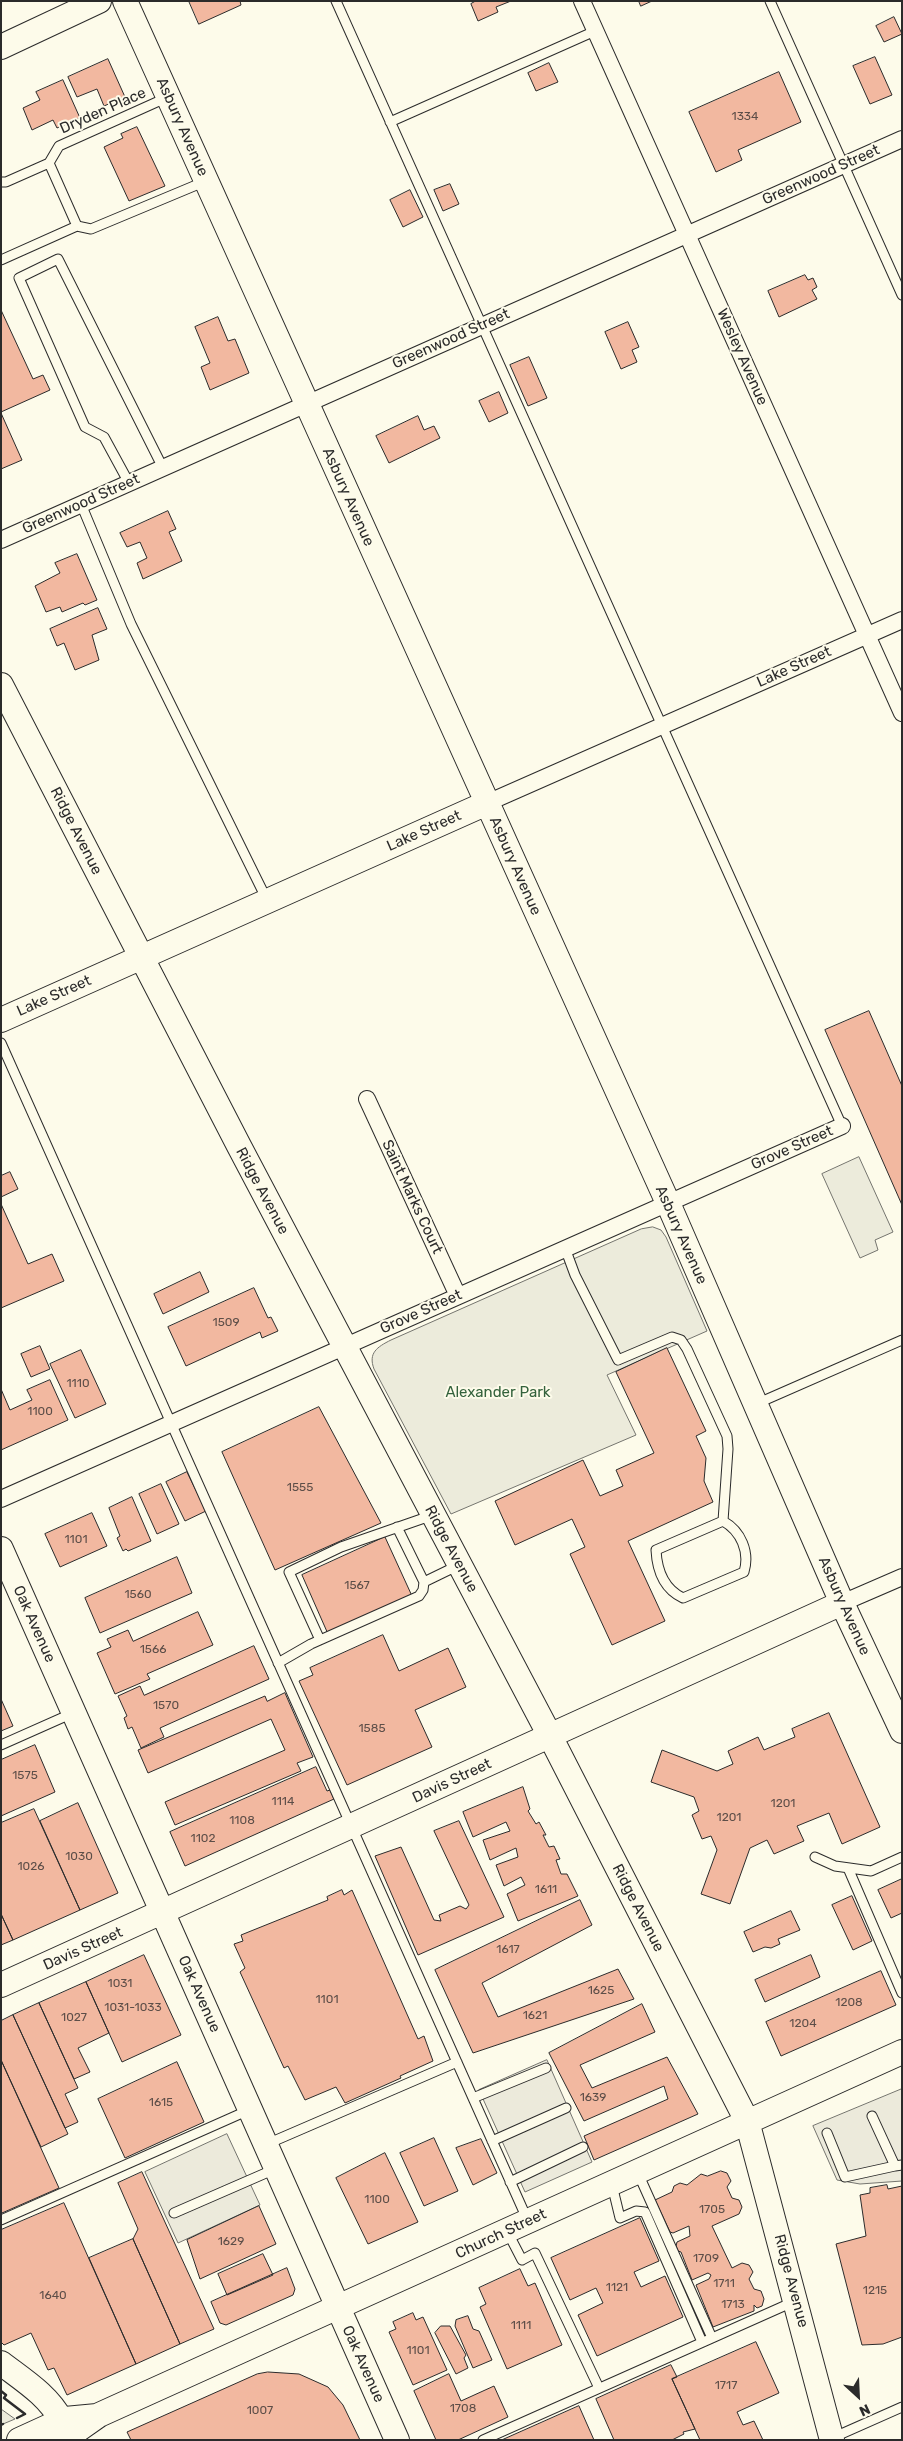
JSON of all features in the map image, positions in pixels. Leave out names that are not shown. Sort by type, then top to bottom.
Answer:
[{"type":"main road","points":[[1,47],[99,1]]},
{"type":"main road","name":"Asbury Avenue","points":[[125,1],[668,1203],[842,1603],[902,1731]]},
{"type":"main road","name":"Ridge Avenue","points":[[1,685],[344,1346],[550,1736],[747,2121],[797,2301],[832,2439]]},
{"type":"main road","name":"Lake Street","points":[[1,1020],[486,803]]},
{"type":"main road","name":"Oak Avenue","points":[[1,1549],[396,2440]]},
{"type":"main road","name":"Davis Street","points":[[1,1985],[842,1603]]},
{"type":"main road","name":"Church Street","points":[[19,2440],[61,2430],[99,2415],[902,2052]]},
{"type":"main road","points":[[1,2363],[39,2392],[55,2408],[61,2430]]},
{"type":"street","name":"Wesley Avenue","points":[[582,1],[902,713]]},
{"type":"street","name":"Greenwood Street","points":[[1,540],[902,139]]},
{"type":"street","name":"Lake Street","points":[[486,803],[902,620]]},
{"type":"street","name":"Saint Marks Court","points":[[367,1099],[458,1296]]},
{"type":"street","name":"Grove Street","points":[[1,1499],[842,1126]]},
{"type":"street","name":"Davis Street","points":[[842,1603],[902,1577]]},
{"type":"lane","points":[[336,1],[842,1126]]},
{"type":"lane","points":[[770,1],[902,295]]},
{"type":"lane","points":[[390,122],[595,31]]},
{"type":"lane","name":"Dryden Place","points":[[1,182],[6,182],[49,163],[59,146],[168,97]]},
{"type":"lane","points":[[49,163],[77,226]]},
{"type":"lane","points":[[1,260],[77,226],[91,230],[206,181]]},
{"type":"lane","points":[[129,483],[104,437],[85,427],[19,278],[58,259],[163,468]]},
{"type":"lane","points":[[81,504],[131,624],[268,901]]},
{"type":"lane","points":[[1,1042],[510,2182],[522,2260],[535,2254],[599,2388]]},
{"type":"lane","points":[[566,1248],[575,1275],[618,1360],[672,1337],[681,1340],[687,1349],[726,1436],[728,1449],[723,1521]]},
{"type":"lane","points":[[755,1405],[902,1340]]},
{"type":"lane","points":[[320,1640],[289,1572],[341,1547],[433,1514]]},
{"type":"lane","points":[[723,1521],[735,1528],[746,1550],[748,1560],[744,1572],[683,1598],[676,1594],[666,1584],[660,1573],[656,1550],[723,1521]]},
{"type":"lane","points":[[278,1663],[320,1640],[420,1596],[424,1582],[397,1527]]},
{"type":"lane","points":[[424,1582],[459,1565]]},
{"type":"lane","points":[[1,1745],[74,1713]]},
{"type":"lane","points":[[815,1857],[835,1866],[871,1871],[902,1857]]},
{"type":"lane","points":[[848,1868],[902,1993]]},
{"type":"lane","points":[[265,2145],[457,2062]]},
{"type":"lane","points":[[472,2098],[546,2068]]},
{"type":"lane","points":[[492,2141],[566,2108]]},
{"type":"lane","points":[[1,2220],[249,2110]]},
{"type":"lane","points":[[826,2133],[845,2177],[898,2166],[872,2116]]},
{"type":"lane","points":[[510,2182],[583,2147]]},
{"type":"lane","points":[[174,2213],[275,2169]]},
{"type":"lane","points":[[637,2171],[712,2338]]},
{"type":"lane","points":[[611,2183],[620,2218],[636,2211],[645,2212],[702,2342]]},
{"type":"lane","points":[[483,2440],[797,2301]]},
{"type":"lane","points":[[832,2439],[902,2407]]},
{"type":"green space","points":[[859,1157],[893,1232],[875,1240],[878,1250],[860,1258],[822,1174]]},
{"type":"green space","name":"Alexander Park","points":[[653,1227],[661,1230],[666,1237],[707,1331],[607,1375],[636,1435],[451,1514],[374,1369],[372,1359],[375,1351],[391,1340],[641,1229]]},
{"type":"green space","points":[[1,2409],[15,2419],[3,2424],[1,2423]]},
{"type":"shaded area","points":[[547,2060],[592,2162],[525,2192],[479,2090]]},
{"type":"shaded area","points":[[902,2089],[902,2181],[860,2184],[837,2180],[813,2126]]},
{"type":"shaded area","points":[[227,2134],[260,2205],[178,2243],[145,2172]]},
{"type":"building","points":[[189,1],[240,1],[241,5],[199,24]]},
{"type":"building","points":[[476,1],[511,1],[496,7],[498,12],[478,21],[471,4]]},
{"type":"building","points":[[639,1],[652,1],[641,6]]},
{"type":"building","points":[[894,17],[902,34],[884,42],[876,26]]},
{"type":"building","points":[[875,57],[892,95],[870,104],[853,66]]},
{"type":"building","points":[[108,59],[125,97],[104,106],[97,89],[77,97],[68,77]]},
{"type":"building","points":[[549,63],[558,82],[536,91],[528,73]]},
{"type":"building","points":[[779,72],[801,122],[738,150],[742,160],[716,172],[689,112]]},
{"type":"building","points":[[63,80],[80,118],[57,128],[53,120],[32,130],[23,108],[40,100],[36,92]]},
{"type":"building","points":[[137,127],[165,186],[129,201],[104,147],[123,138],[121,134]]},
{"type":"building","points":[[450,184],[459,204],[443,211],[434,190]]},
{"type":"building","points":[[410,190],[423,217],[403,227],[390,200]]},
{"type":"building","points":[[805,275],[808,280],[813,278],[817,287],[812,290],[817,299],[779,317],[768,291]]},
{"type":"building","points":[[1,310],[33,379],[43,375],[50,390],[1,412]]},
{"type":"building","points":[[218,317],[228,341],[235,339],[249,373],[210,390],[201,367],[210,363],[195,327]]},
{"type":"building","points":[[628,322],[639,347],[632,350],[637,362],[621,369],[605,332]]},
{"type":"building","points":[[529,357],[547,398],[528,406],[510,365]]},
{"type":"building","points":[[499,392],[508,413],[489,422],[479,401]]},
{"type":"building","points":[[1,413],[22,460],[1,469]]},
{"type":"building","points":[[418,416],[424,430],[434,426],[440,438],[389,463],[376,436]]},
{"type":"building","points":[[168,511],[176,529],[169,532],[182,561],[143,579],[137,563],[147,558],[140,542],[127,547],[120,533]]},
{"type":"building","points":[[77,554],[97,600],[85,605],[83,603],[62,612],[60,607],[46,612],[35,586],[60,573],[55,563]]},
{"type":"building","points":[[98,608],[107,629],[92,635],[99,660],[75,670],[64,643],[57,646],[50,629]]},
{"type":"building","points":[[869,1011],[902,1086],[902,1205],[825,1030]]},
{"type":"building","points":[[10,1172],[18,1189],[1,1197],[1,1176]]},
{"type":"building","points":[[1,1204],[28,1264],[52,1254],[64,1281],[1,1308]]},
{"type":"building","points":[[200,1272],[209,1292],[163,1314],[154,1294]]},
{"type":"building","points":[[254,1288],[268,1318],[271,1317],[278,1331],[262,1338],[260,1332],[186,1366],[168,1327]]},
{"type":"building","points":[[40,1346],[50,1369],[31,1377],[21,1354]]},
{"type":"building","points":[[667,1348],[706,1431],[696,1436],[706,1458],[704,1481],[713,1502],[628,1541],[665,1621],[612,1645],[570,1554],[585,1547],[572,1519],[515,1545],[495,1501],[583,1460],[600,1496],[623,1486],[616,1470],[654,1453],[616,1372]]},
{"type":"building","points":[[81,1350],[106,1404],[75,1418],[50,1364]]},
{"type":"building","points":[[50,1380],[68,1420],[1,1450],[1,1389],[10,1410],[32,1400],[27,1390]]},
{"type":"building","points":[[319,1407],[381,1523],[275,1570],[222,1452]]},
{"type":"building","points":[[187,1472],[206,1511],[185,1521],[166,1482]]},
{"type":"building","points":[[161,1484],[179,1524],[157,1534],[139,1494]]},
{"type":"building","points":[[132,1497],[151,1541],[128,1551],[126,1549],[123,1551],[117,1538],[120,1536],[109,1508]]},
{"type":"building","points":[[92,1513],[107,1546],[60,1567],[45,1534]]},
{"type":"building","points":[[385,1537],[412,1596],[328,1634],[302,1575]]},
{"type":"building","points":[[177,1557],[192,1593],[100,1633],[85,1598]]},
{"type":"building","points":[[198,1612],[213,1645],[147,1674],[150,1679],[115,1694],[97,1653],[111,1647],[107,1639],[128,1630],[133,1641]]},
{"type":"building","points":[[383,1635],[399,1671],[448,1648],[466,1687],[415,1710],[432,1747],[347,1785],[299,1681],[313,1675],[310,1668]]},
{"type":"building","points":[[254,1646],[269,1679],[160,1728],[164,1737],[141,1748],[132,1727],[128,1729],[124,1718],[127,1716],[118,1696],[140,1686],[144,1695]]},
{"type":"building","points":[[285,1693],[313,1757],[297,1763],[301,1771],[175,1825],[165,1802],[285,1750],[271,1719],[148,1773],[138,1750],[265,1696],[267,1701]]},
{"type":"building","points":[[1,1699],[13,1726],[1,1731]]},
{"type":"building","points":[[829,1713],[880,1827],[842,1844],[829,1813],[797,1826],[804,1841],[774,1854],[767,1840],[750,1848],[730,1904],[701,1894],[717,1850],[711,1836],[702,1839],[692,1815],[699,1811],[694,1797],[651,1782],[662,1750],[717,1771],[733,1764],[728,1751],[758,1737],[764,1750],[795,1737],[792,1729]]},
{"type":"building","points":[[35,1745],[55,1792],[1,1816],[1,1760]]},
{"type":"building","points":[[316,1767],[327,1791],[330,1790],[334,1799],[185,1866],[170,1832]]},
{"type":"building","points":[[523,1787],[530,1809],[528,1811],[536,1824],[539,1822],[546,1835],[543,1835],[549,1847],[554,1846],[560,1859],[556,1860],[561,1874],[567,1874],[578,1896],[518,1921],[507,1894],[525,1885],[521,1877],[504,1886],[496,1865],[518,1857],[516,1848],[490,1860],[483,1840],[510,1831],[506,1822],[473,1837],[463,1812]]},
{"type":"building","points":[[78,1803],[118,1893],[80,1910],[40,1821]]},
{"type":"building","points":[[34,1809],[80,1910],[13,1940],[1,1914],[1,1823]]},
{"type":"building","points":[[459,1821],[504,1917],[418,1955],[375,1856],[401,1847],[434,1920],[441,1921],[439,1915],[460,1906],[466,1909],[469,1905],[434,1831]]},
{"type":"building","points":[[902,1879],[902,1913],[891,1918],[878,1890]]},
{"type":"building","points":[[342,1890],[344,1895],[352,1890],[418,2039],[424,2036],[433,2061],[400,2076],[401,2078],[345,2103],[336,2087],[305,2100],[288,2066],[284,2068],[240,1972],[245,1968],[234,1944],[243,1941],[241,1935],[328,1900],[327,1897]]},
{"type":"building","points":[[852,1896],[872,1941],[853,1950],[832,1905]]},
{"type":"building","points":[[580,1900],[592,1925],[482,1983],[498,2017],[618,1969],[634,1999],[473,2053],[435,1970]]},
{"type":"building","points":[[791,1911],[800,1930],[778,1939],[780,1944],[753,1952],[744,1932]]},
{"type":"building","points":[[1,1914],[13,1940],[1,1945]]},
{"type":"building","points":[[144,1955],[181,2035],[122,2062],[86,1982]]},
{"type":"building","points":[[811,1955],[820,1977],[765,2002],[755,1980]]},
{"type":"building","points":[[881,1971],[896,2005],[781,2056],[766,2022]]},
{"type":"building","points":[[86,1982],[109,2033],[78,2048],[90,2072],[74,2079],[39,2003]]},
{"type":"building","points":[[39,2003],[78,2088],[65,2094],[78,2122],[65,2128],[13,2015]]},
{"type":"building","points":[[642,2004],[655,2032],[580,2065],[592,2088],[667,2057],[698,2114],[594,2160],[584,2136],[668,2099],[664,2086],[584,2121],[549,2053]]},
{"type":"building","points":[[13,2015],[68,2134],[41,2147],[1,2060],[1,2021]]},
{"type":"building","points":[[1,2060],[59,2188],[2,2213],[1,2211]]},
{"type":"building","points":[[177,2062],[204,2122],[125,2158],[98,2099]]},
{"type":"building","points":[[434,2138],[458,2191],[424,2206],[400,2153]]},
{"type":"building","points":[[481,2139],[497,2173],[473,2185],[456,2148]]},
{"type":"building","points":[[385,2153],[418,2222],[368,2244],[336,2178]]},
{"type":"building","points":[[721,2171],[727,2173],[731,2181],[727,2187],[732,2198],[739,2200],[742,2207],[739,2214],[712,2226],[732,2268],[742,2263],[749,2265],[753,2272],[749,2279],[754,2289],[761,2291],[764,2299],[762,2306],[757,2308],[754,2305],[754,2311],[713,2327],[696,2285],[709,2279],[711,2275],[708,2273],[692,2280],[681,2252],[678,2251],[676,2246],[677,2242],[690,2236],[689,2226],[673,2233],[670,2232],[655,2200],[672,2192],[674,2186],[680,2183],[687,2185],[701,2174],[707,2176]]},
{"type":"building","points":[[142,2172],[214,2329],[180,2344],[133,2239],[138,2229],[118,2183]]},
{"type":"building","points":[[887,2185],[888,2189],[902,2186],[902,2337],[883,2344],[862,2345],[836,2244],[866,2236],[860,2195],[870,2193],[870,2188]]},
{"type":"building","points":[[64,2203],[136,2364],[67,2395],[54,2368],[48,2370],[31,2333],[4,2345],[1,2342],[1,2230]]},
{"type":"building","points":[[259,2206],[276,2244],[200,2279],[187,2240]]},
{"type":"building","points":[[640,2218],[659,2261],[634,2272],[641,2287],[665,2276],[683,2317],[597,2356],[578,2315],[603,2303],[596,2288],[570,2300],[551,2258]]},
{"type":"building","points":[[133,2239],[180,2344],[136,2364],[89,2258]]},
{"type":"building","points":[[263,2254],[273,2275],[227,2295],[218,2274]]},
{"type":"building","points":[[287,2268],[295,2289],[293,2295],[226,2325],[220,2323],[211,2302]]},
{"type":"building","points":[[520,2269],[528,2286],[535,2283],[562,2345],[507,2369],[480,2307],[486,2304],[479,2288]]},
{"type":"building","points":[[413,2313],[416,2320],[423,2317],[447,2370],[413,2385],[389,2332],[396,2329],[393,2322]]},
{"type":"building","points":[[468,2316],[473,2329],[479,2331],[492,2360],[473,2368],[455,2326],[456,2320]]},
{"type":"building","points":[[441,2326],[450,2326],[466,2355],[464,2358],[468,2368],[456,2374],[435,2333]]},
{"type":"building","points":[[756,2342],[779,2393],[737,2412],[743,2425],[754,2421],[763,2440],[700,2440],[672,2379]]},
{"type":"building","points":[[671,2365],[677,2377],[672,2379],[695,2429],[683,2432],[684,2434],[672,2440],[614,2440],[596,2399]]},
{"type":"building","points":[[268,2372],[299,2374],[328,2387],[343,2405],[360,2440],[131,2440],[127,2432],[257,2374]]},
{"type":"building","points":[[449,2374],[461,2401],[494,2386],[508,2417],[458,2440],[436,2440],[414,2391]]},
{"type":"building","points":[[579,2406],[594,2440],[502,2440]]},
{"type":"wall","points":[[1,2391],[6,2395],[4,2398],[25,2414],[17,2418]]}]
